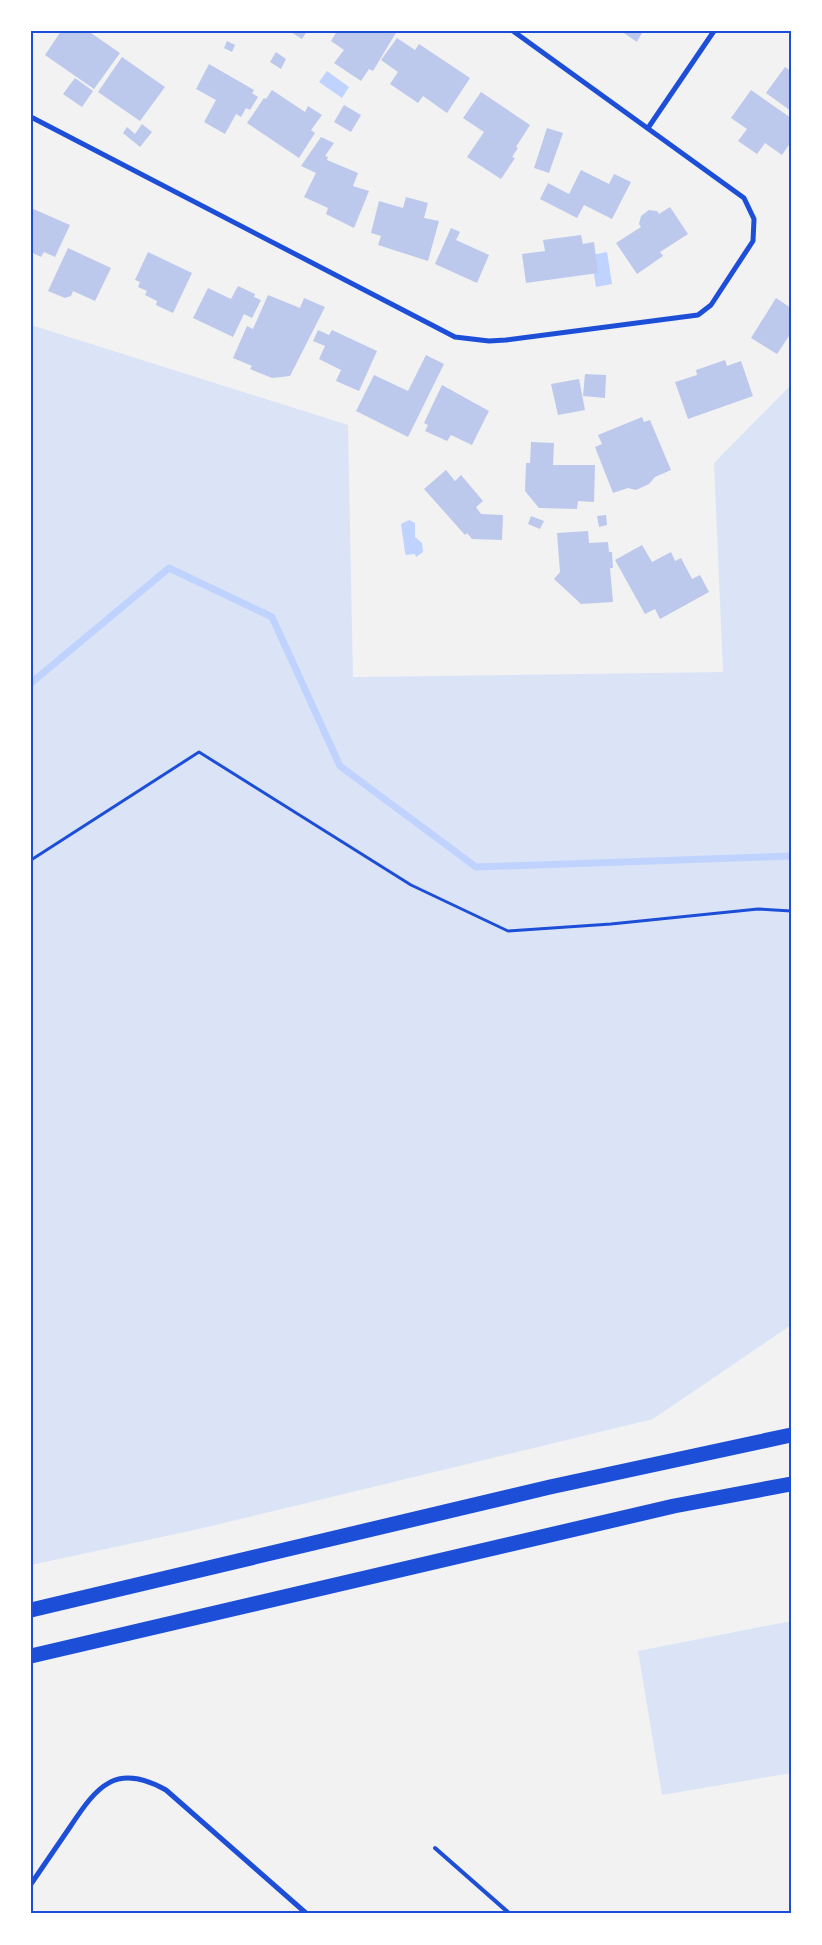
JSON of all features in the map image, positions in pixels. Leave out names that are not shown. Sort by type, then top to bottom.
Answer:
[{"type":"highway","points":[[31,1610],[550,1487],[791,1435]]},
{"type":"highway","points":[[31,1656],[646,1513],[791,1484]]},
{"type":"street","points":[[31,117],[455,337],[489,341],[698,315],[711,306],[754,241],[754,219],[744,198],[513,31]]},
{"type":"street","points":[[648,128],[714,31]]},
{"type":"street","points":[[31,1884],[92,1795],[107,1783],[127,1777],[147,1779],[166,1790],[307,1914]]},
{"type":"lane","points":[[435,1848],[510,1914]]},
{"type":"lane","points":[[500,1914],[504,1908]]},
{"type":"path","points":[[31,860],[199,752],[411,885],[508,931],[612,924],[758,909],[791,911]]},
{"type":"shaded area","points":[[31,325],[348,425],[353,677],[723,672],[714,463],[791,385],[791,1325],[653,1419],[199,1529],[31,1565]]},
{"type":"shaded area","points":[[791,1621],[791,1773],[662,1795],[638,1651]]},
{"type":"water","points":[[327,71],[349,87],[342,98],[319,82]]},
{"type":"water","points":[[607,252],[612,284],[596,287],[591,255]]},
{"type":"water","points":[[409,520],[415,523],[415,537],[422,543],[423,552],[416,557],[415,554],[406,555],[405,552],[401,524]]},
{"type":"building","points":[[61,31],[88,31],[120,53],[94,89],[45,55]]},
{"type":"building","points":[[289,31],[307,31],[302,39]]},
{"type":"building","points":[[337,31],[397,31],[373,71],[369,69],[361,81],[334,63],[344,50],[331,41]]},
{"type":"building","points":[[621,31],[643,31],[637,42]]},
{"type":"building","points":[[397,38],[415,50],[419,44],[470,78],[447,113],[423,96],[418,103],[390,84],[398,72],[381,60]]},
{"type":"building","points":[[227,41],[235,45],[232,52],[224,48]]},
{"type":"building","points":[[276,52],[286,59],[281,69],[270,62]]},
{"type":"building","points":[[122,57],[165,87],[140,121],[98,92]]},
{"type":"building","points":[[209,64],[254,90],[252,93],[258,97],[250,110],[246,108],[241,117],[236,114],[225,134],[204,122],[216,100],[196,89]]},
{"type":"building","points":[[785,67],[791,71],[791,111],[766,93]]},
{"type":"building","points":[[75,78],[93,91],[82,107],[63,94]]},
{"type":"building","points":[[272,90],[305,112],[308,106],[322,115],[311,130],[315,133],[299,158],[247,123],[264,98],[266,99]]},
{"type":"building","points":[[751,90],[791,118],[791,142],[782,155],[765,143],[757,154],[738,141],[747,129],[731,118]]},
{"type":"building","points":[[481,92],[530,125],[516,147],[518,148],[512,157],[515,158],[501,179],[467,157],[484,132],[463,118]]},
{"type":"building","points":[[344,105],[361,115],[351,132],[334,122]]},
{"type":"building","points":[[142,124],[152,132],[140,147],[123,133],[127,127],[135,134]]},
{"type":"building","points":[[547,128],[563,133],[549,173],[534,168]]},
{"type":"building","points":[[321,137],[334,143],[325,156],[328,157],[327,160],[358,173],[353,186],[369,191],[354,228],[326,214],[328,208],[304,197],[316,173],[301,166]]},
{"type":"building","points":[[581,170],[609,184],[614,174],[631,182],[612,219],[584,205],[577,218],[540,199],[548,183],[569,194]]},
{"type":"building","points":[[406,197],[428,203],[424,218],[439,221],[428,261],[378,245],[381,236],[371,233],[379,201],[403,208]]},
{"type":"building","points":[[670,207],[688,234],[660,252],[663,256],[637,274],[616,243],[641,227],[639,224],[641,216],[649,210],[657,211],[659,214]]},
{"type":"building","points":[[31,208],[70,225],[55,257],[44,252],[41,257],[31,252]]},
{"type":"building","points":[[451,228],[460,232],[456,240],[489,255],[477,283],[435,264]]},
{"type":"building","points":[[581,235],[583,244],[594,242],[598,273],[526,283],[522,254],[545,251],[543,240]]},
{"type":"building","points":[[68,248],[111,268],[95,301],[73,291],[71,296],[65,298],[48,291]]},
{"type":"building","points":[[148,252],[192,273],[173,313],[156,305],[157,301],[145,295],[147,291],[138,287],[140,282],[135,280]]},
{"type":"building","points":[[238,286],[255,294],[254,297],[261,300],[252,318],[244,314],[233,337],[193,318],[208,288],[231,299]]},
{"type":"building","points":[[268,295],[300,308],[304,298],[325,307],[290,376],[272,378],[250,369],[252,366],[233,358],[247,326],[253,329]]},
{"type":"building","points":[[776,298],[791,308],[791,333],[777,354],[751,338]]},
{"type":"building","points":[[318,330],[329,335],[332,330],[377,351],[359,391],[336,381],[341,370],[319,359],[325,346],[313,341]]},
{"type":"building","points":[[426,355],[444,364],[408,437],[356,411],[374,375],[408,391]]},
{"type":"building","points":[[725,360],[727,366],[741,361],[753,396],[688,419],[675,382],[697,375],[696,370]]},
{"type":"building","points":[[585,374],[606,375],[605,398],[583,396]]},
{"type":"building","points":[[579,379],[585,410],[558,415],[551,384]]},
{"type":"building","points":[[442,385],[489,411],[472,445],[451,435],[447,441],[425,431],[428,425],[424,423]]},
{"type":"building","points":[[642,417],[644,422],[650,420],[671,470],[655,477],[649,484],[636,490],[628,488],[613,493],[595,447],[602,444],[598,435]]},
{"type":"building","points":[[531,442],[554,443],[553,465],[595,465],[594,502],[578,501],[577,509],[539,508],[525,491],[526,463],[530,463]]},
{"type":"building","points":[[446,470],[455,481],[461,475],[483,501],[476,507],[481,514],[503,515],[502,540],[472,539],[467,533],[465,535],[424,489]]},
{"type":"building","points":[[606,515],[607,525],[599,527],[597,516]]},
{"type":"building","points":[[531,516],[544,521],[540,529],[528,524]]},
{"type":"building","points":[[588,531],[589,543],[608,542],[609,552],[612,552],[613,568],[610,568],[613,602],[581,604],[554,579],[560,572],[557,533]]},
{"type":"building","points":[[642,545],[652,562],[671,552],[675,561],[681,558],[692,579],[700,575],[709,592],[660,619],[655,609],[645,614],[615,560]]},
{"type":"waterway","points":[[31,683],[169,568],[272,617],[340,766],[476,867],[791,856]]}]
